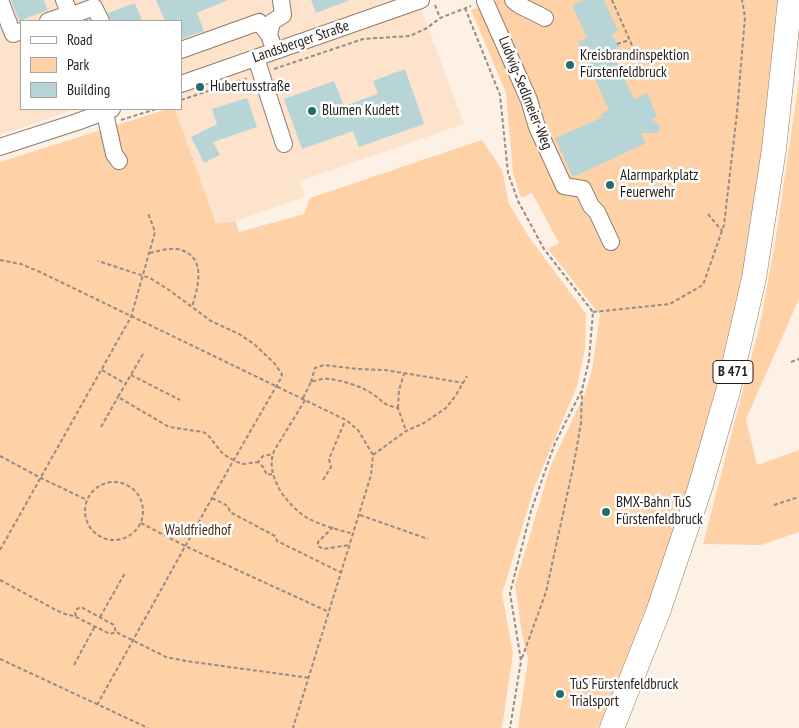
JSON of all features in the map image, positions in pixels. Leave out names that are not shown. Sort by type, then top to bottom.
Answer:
[{"type":"highway","name":"B 471","points":[[612,728],[658,612],[700,488],[728,391],[754,278],[774,149],[790,0]]},
{"type":"street","points":[[0,0],[13,34],[20,31]]},
{"type":"street","points":[[269,35],[272,22],[283,15],[281,0]]},
{"type":"street","name":"Ludwig-Sedlmeier-Weg","points":[[486,0],[529,100],[537,127],[564,186],[583,189],[597,212],[611,242]]},
{"type":"street","points":[[513,0],[545,18]]},
{"type":"street","name":"Landsberger Straße","points":[[182,84],[256,58],[401,3],[428,2]]},
{"type":"street","points":[[51,20],[94,7],[100,20]]},
{"type":"street","points":[[182,50],[259,22],[269,35],[275,51]]},
{"type":"street","points":[[256,58],[284,144]]},
{"type":"street","points":[[0,147],[110,112],[114,154],[119,161]]},
{"type":"path","points":[[612,0],[642,68],[632,73]]},
{"type":"path","points":[[593,312],[670,304],[703,285],[724,225],[737,113],[745,17],[742,0]]},
{"type":"path","points":[[428,2],[440,18]]},
{"type":"path","points":[[182,100],[363,39],[410,36],[427,28],[440,18],[465,8],[500,95],[508,173],[518,201],[544,249],[593,312],[589,360],[582,390],[581,424],[574,463],[546,592],[521,660],[510,728]]},
{"type":"path","points":[[618,44],[630,40]]},
{"type":"path","points":[[110,112],[141,110]]},
{"type":"path","points":[[0,550],[132,317],[154,232],[148,213]]},
{"type":"path","points":[[708,214],[722,231]]},
{"type":"path","points":[[150,253],[176,249],[192,258],[199,270],[192,308]]},
{"type":"path","points":[[0,260],[21,264],[304,399],[346,420],[358,430],[373,456],[371,475],[360,516],[293,728]]},
{"type":"path","points":[[96,705],[281,378],[280,370],[254,344],[239,334],[211,321],[169,290],[143,275],[98,261]]},
{"type":"path","points":[[101,427],[144,354]]},
{"type":"path","points":[[791,362],[799,359]]},
{"type":"path","points":[[354,534],[312,520],[297,510],[285,496],[270,465],[272,454],[304,399],[315,368],[324,365],[385,370],[464,382]]},
{"type":"path","points":[[102,370],[126,384]]},
{"type":"path","points":[[404,373],[399,390],[398,408],[406,431]]},
{"type":"path","points":[[131,375],[180,400]]},
{"type":"path","points":[[373,456],[406,431],[424,423],[446,408],[467,376]]},
{"type":"path","points":[[311,382],[330,378],[362,388],[387,406],[398,408]]},
{"type":"path","points":[[521,660],[510,593],[532,511],[555,443],[582,390]]},
{"type":"path","points":[[118,397],[169,427],[203,432],[208,435],[223,454],[233,460],[244,464],[258,462],[263,456],[272,454]]},
{"type":"path","points":[[323,480],[331,467],[328,459],[346,420]]},
{"type":"path","points":[[0,456],[87,500]]},
{"type":"path","points":[[258,462],[267,475],[273,474]]},
{"type":"path","points":[[111,482],[121,483],[130,487],[138,494],[144,513],[141,523],[136,531],[120,540],[111,541],[102,538],[89,526],[85,508],[87,500],[93,491],[101,485],[111,482]]},
{"type":"path","points":[[774,505],[799,497]]},
{"type":"path","points":[[212,498],[228,506],[230,512],[275,536],[277,540],[342,573]]},
{"type":"path","points":[[360,516],[428,539]]},
{"type":"path","points":[[141,523],[185,546],[330,612]]},
{"type":"path","points":[[333,527],[318,542],[318,546],[323,549],[350,545]]},
{"type":"path","points":[[100,617],[125,574]]},
{"type":"path","points":[[0,580],[56,610],[76,617],[110,634],[116,632]]},
{"type":"path","points":[[76,617],[77,609],[81,607],[114,625],[116,632],[166,657],[310,678]]},
{"type":"path","points":[[74,665],[95,626]]},
{"type":"path","points":[[0,659],[148,728]]},
{"type":"shaded area","points":[[0,0],[418,0],[464,124],[300,181],[305,197],[235,221],[216,225],[175,110],[182,110],[182,20],[20,20],[20,110],[73,110],[0,135]]},
{"type":"green space","points":[[497,0],[783,0],[758,212],[724,357],[687,497],[642,632],[598,728],[518,728],[528,659],[522,634],[515,585],[551,465],[585,393],[592,370],[600,315],[548,249],[559,243],[532,193],[521,198],[513,173],[506,93],[471,10]]},
{"type":"green space","points":[[799,80],[799,299],[746,419],[757,465],[799,450],[799,532],[761,545],[703,544],[760,324],[775,243]]},
{"type":"green space","name":"Waldfriedhof","points":[[164,110],[175,110],[216,224],[235,221],[239,232],[304,214],[310,198],[482,140],[502,170],[509,204],[529,237],[586,314],[585,349],[577,386],[534,488],[502,594],[513,653],[502,728],[0,728],[0,162]]},
{"type":"building","points":[[11,0],[44,0],[48,10],[19,21]]},
{"type":"building","points":[[156,0],[228,0],[197,13],[204,31],[182,39],[182,20],[165,20]]},
{"type":"building","points":[[311,0],[348,0],[348,1],[316,13]]},
{"type":"building","points":[[584,0],[604,0],[618,31],[612,34],[619,46],[612,52],[634,99],[647,93],[657,116],[652,119],[660,126],[660,130],[657,133],[641,133],[646,143],[573,177],[555,138],[603,117],[601,114],[609,110],[578,42],[587,38],[572,5]]},
{"type":"building","points":[[135,3],[142,20],[111,20],[108,13]]},
{"type":"building","points":[[405,69],[424,124],[359,147],[353,131],[302,149],[284,99],[334,81],[344,106],[378,94],[373,81]]},
{"type":"building","points":[[247,98],[257,127],[213,142],[220,155],[204,163],[191,137],[217,124],[212,109]]},
{"type":"place","name":"Kreisbrandinspektion Fürstenfeldbruck","points":[[570,65]]},
{"type":"place","name":"Hubertusstraße","points":[[200,87]]},
{"type":"place","name":"Blumen Kudett","points":[[312,111]]},
{"type":"place","name":"Alarmparkplatz Feuerwehr","points":[[610,185]]},
{"type":"place","name":"BMX-Bahn TuS Fürstenfeldbruck","points":[[606,512]]},
{"type":"place","name":"TuS Fürstenfeldbruck Trialsport","points":[[560,694]]}]
